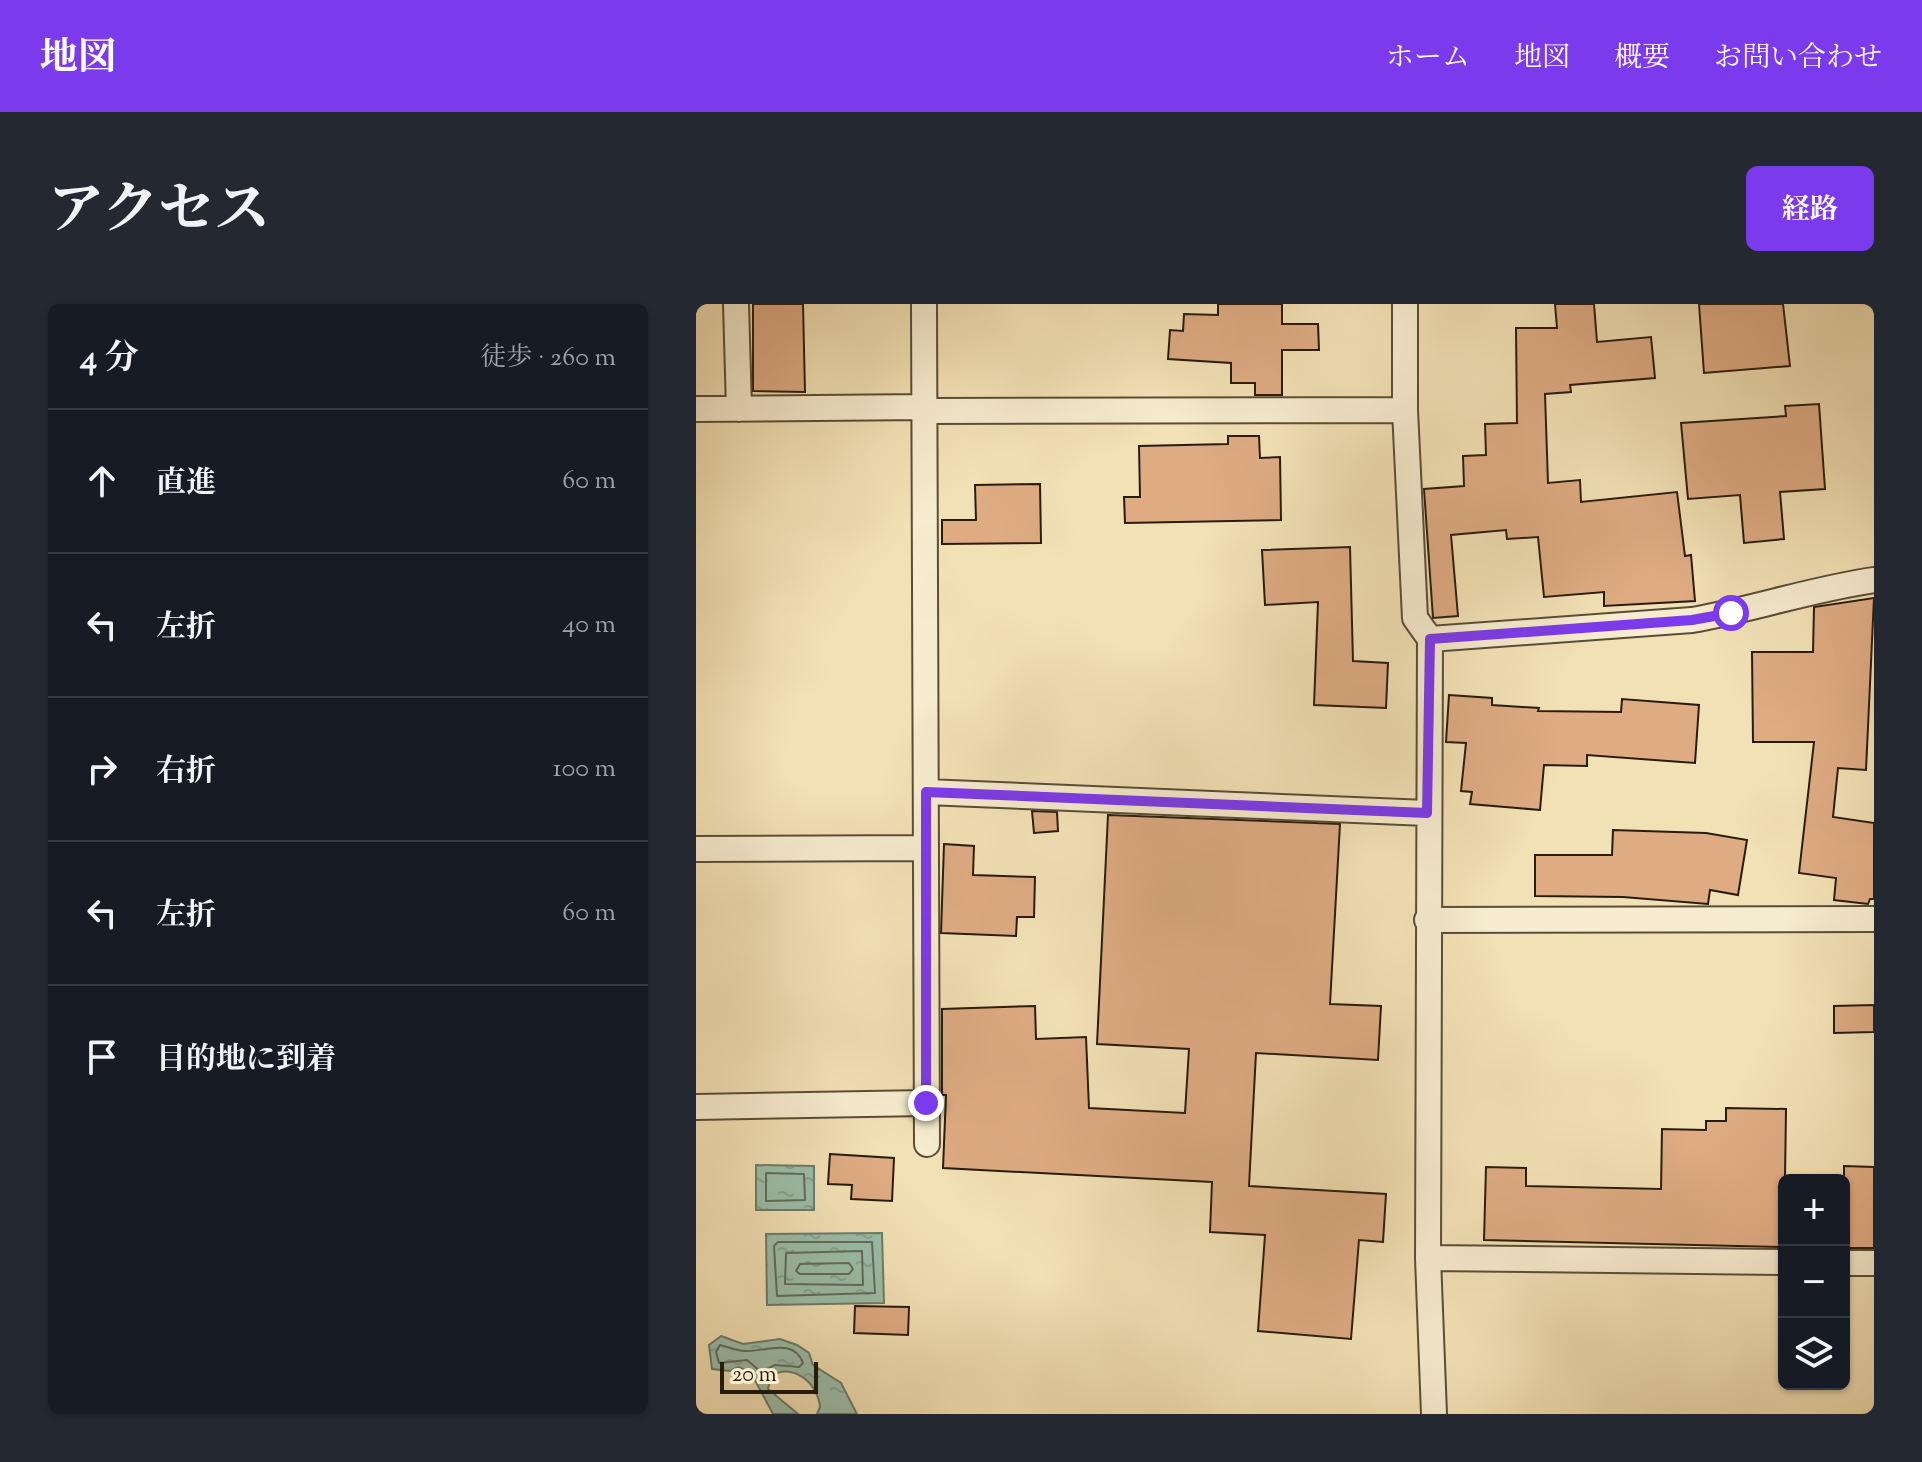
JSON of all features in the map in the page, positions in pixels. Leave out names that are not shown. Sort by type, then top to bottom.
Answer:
[{"type":"street","points":[[736,304],[739,409]]},
{"type":"street","points":[[924,304],[927,1144]]},
{"type":"street","points":[[1405,304],[1405,410],[1415,618],[1430,639],[1427,813],[1428,1258],[1434,1414]]},
{"type":"street","points":[[696,409],[1405,410]]},
{"type":"street","points":[[1430,639],[1692,620],[1731,613],[1827,587],[1874,580]]},
{"type":"street","points":[[926,792],[1427,813]]},
{"type":"street","points":[[696,849],[926,848]]},
{"type":"street","points":[[1427,920],[1874,919]]},
{"type":"street","points":[[696,1107],[926,1103]]},
{"type":"street","points":[[1428,1258],[1778,1262]]},
{"type":"street","points":[[1850,1263],[1874,1263]]},
{"type":"water","points":[[756,1165],[814,1166],[814,1210],[756,1210]]},
{"type":"water","points":[[882,1233],[884,1303],[767,1305],[766,1234]]},
{"type":"water","points":[[721,1336],[743,1344],[780,1339],[797,1345],[809,1353],[813,1365],[841,1383],[857,1414],[817,1414],[820,1407],[818,1398],[810,1383],[796,1374],[780,1372],[771,1376],[768,1389],[798,1414],[773,1414],[750,1371],[738,1367],[730,1371],[712,1369],[709,1345]]},
{"type":"building","points":[[753,304],[803,304],[805,392],[753,391]]},
{"type":"building","points":[[1218,304],[1282,304],[1282,324],[1318,324],[1319,350],[1282,350],[1282,395],[1255,395],[1255,383],[1231,383],[1231,363],[1168,359],[1170,330],[1183,331],[1184,314],[1218,315]]},
{"type":"building","points":[[1555,304],[1594,304],[1597,342],[1651,337],[1655,378],[1570,385],[1571,392],[1545,394],[1548,483],[1580,480],[1581,502],[1677,492],[1685,556],[1691,555],[1695,601],[1604,606],[1604,592],[1544,597],[1538,537],[1507,539],[1506,530],[1451,535],[1458,616],[1433,618],[1424,489],[1464,486],[1463,456],[1486,455],[1485,424],[1517,423],[1516,328],[1557,328]]},
{"type":"building","points":[[1699,304],[1783,304],[1790,366],[1704,373]]},
{"type":"building","points":[[1819,404],[1825,489],[1780,492],[1784,539],[1744,543],[1740,495],[1688,499],[1681,423],[1786,416],[1785,406]]},
{"type":"building","points":[[1228,436],[1259,436],[1260,458],[1280,457],[1281,520],[1125,523],[1124,497],[1140,497],[1139,446],[1228,444]]},
{"type":"building","points":[[1040,484],[1041,543],[942,544],[942,520],[976,520],[975,485]]},
{"type":"building","points":[[1350,547],[1353,661],[1388,663],[1386,708],[1314,705],[1318,602],[1265,605],[1262,550]]},
{"type":"building","points":[[1874,598],[1866,770],[1838,768],[1833,817],[1874,823],[1874,899],[1870,899],[1868,904],[1834,900],[1836,878],[1799,873],[1814,742],[1753,742],[1752,652],[1813,652],[1814,607]]},
{"type":"building","points":[[1449,695],[1492,698],[1492,705],[1539,708],[1538,711],[1621,712],[1622,699],[1699,705],[1695,763],[1587,755],[1587,766],[1544,765],[1540,810],[1470,804],[1472,792],[1461,791],[1466,743],[1446,742]]},
{"type":"building","points":[[1032,811],[1057,812],[1058,831],[1034,833]]},
{"type":"building","points":[[1108,815],[1340,824],[1330,1004],[1381,1006],[1378,1060],[1256,1053],[1249,1186],[1386,1194],[1383,1242],[1359,1240],[1351,1339],[1258,1331],[1265,1235],[1210,1232],[1212,1182],[943,1168],[946,1095],[942,1095],[942,1009],[1035,1006],[1036,1039],[1086,1037],[1089,1108],[1185,1113],[1189,1049],[1097,1044]]},
{"type":"building","points":[[1613,830],[1706,833],[1747,840],[1738,895],[1710,890],[1708,904],[1623,897],[1535,896],[1535,855],[1612,855]]},
{"type":"building","points":[[944,844],[974,846],[973,875],[1035,877],[1034,917],[1017,917],[1016,936],[941,933]]},
{"type":"building","points":[[1874,1005],[1874,1032],[1834,1033],[1834,1006]]},
{"type":"building","points":[[1726,1108],[1786,1109],[1785,1174],[1778,1174],[1778,1247],[1484,1240],[1486,1167],[1526,1168],[1526,1186],[1661,1189],[1662,1129],[1706,1130],[1706,1121],[1726,1121]]},
{"type":"building","points":[[830,1154],[894,1158],[892,1201],[851,1199],[852,1185],[828,1184]]},
{"type":"building","points":[[1844,1166],[1874,1167],[1874,1248],[1850,1248],[1850,1174],[1844,1174]]},
{"type":"building","points":[[855,1306],[909,1307],[908,1335],[854,1333]]},
{"type":"route","points":[[926,1103],[926,792],[1427,813],[1430,639],[1692,620],[1731,613]]}]
